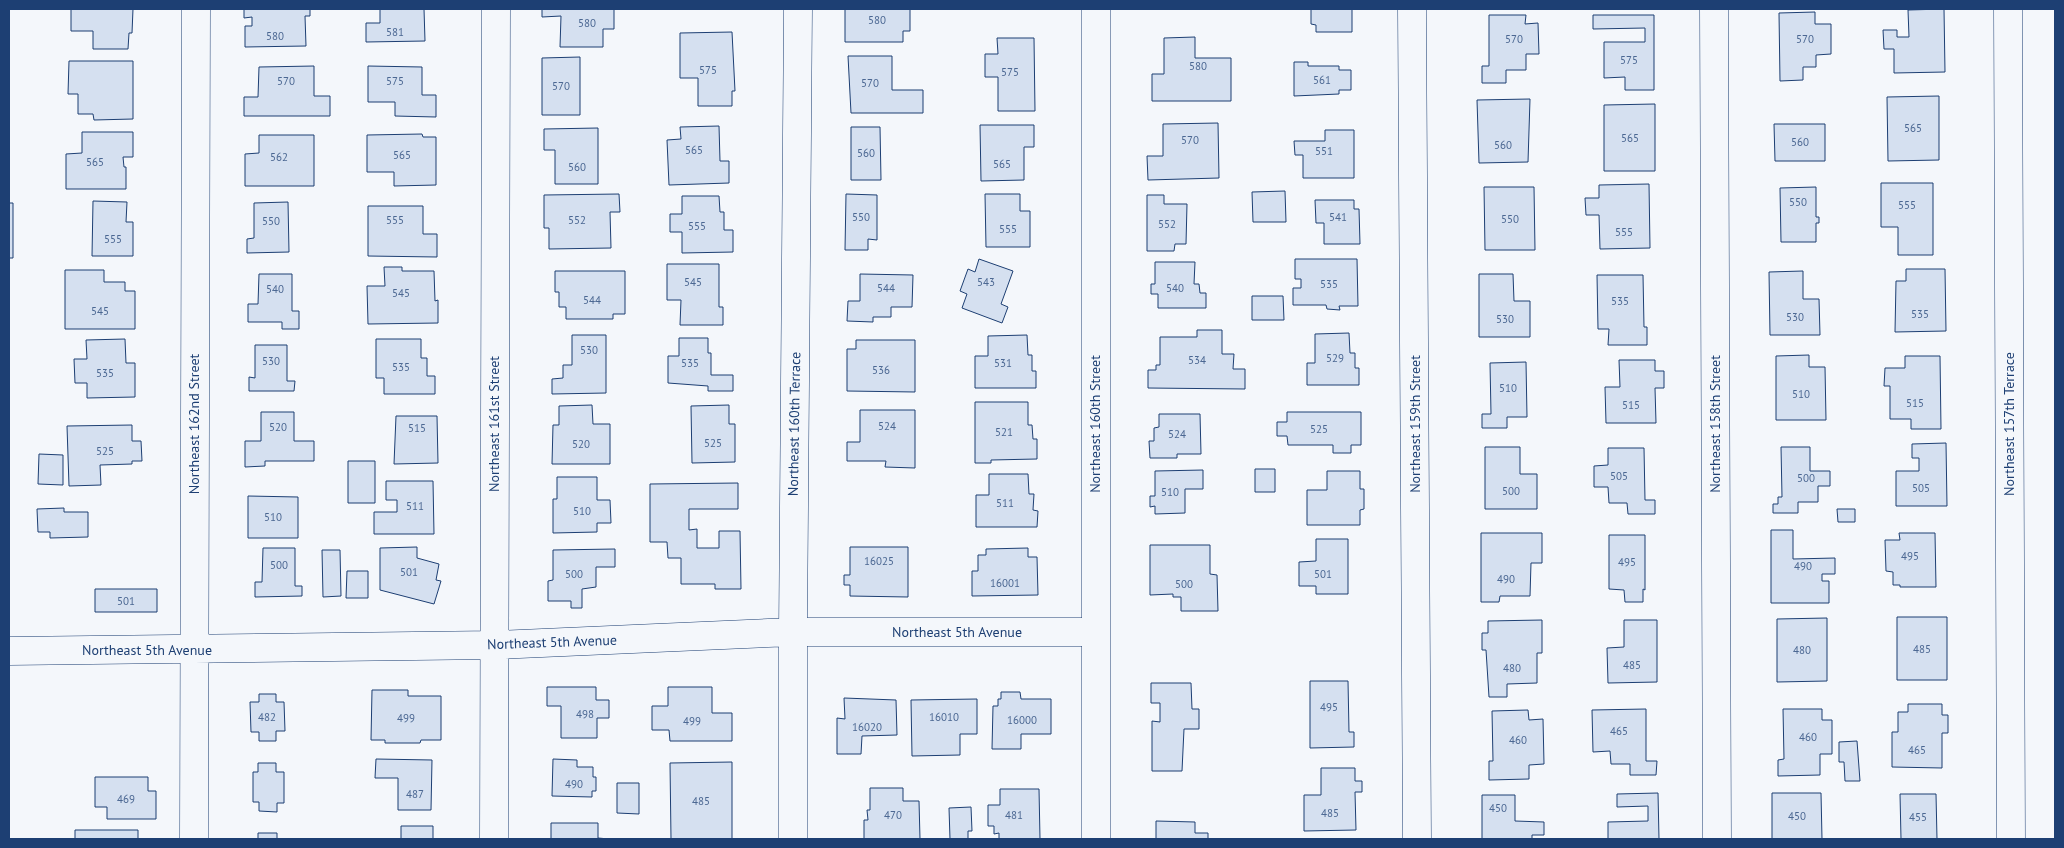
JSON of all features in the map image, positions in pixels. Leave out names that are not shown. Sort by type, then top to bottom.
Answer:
[{"type":"street","name":"Northeast 162nd Street","points":[[194,839],[196,9]]},
{"type":"street","name":"Northeast 161st Street","points":[[494,839],[496,9]]},
{"type":"street","name":"Northeast 160th Terrace","points":[[793,839],[792,632],[798,9]]},
{"type":"street","name":"Northeast 160th Street","points":[[1096,9],[1096,839]]},
{"type":"street","name":"Northeast 159th Street","points":[[1412,9],[1418,839]]},
{"type":"street","name":"Northeast 158th Street","points":[[1714,9],[1717,839]]},
{"type":"street","name":"Northeast 157th Terrace","points":[[2008,9],[2011,839]]},
{"type":"street","name":"Northeast 5th Avenue","points":[[9,651],[494,645],[792,632],[1095,632]]},
{"type":"building","points":[[71,9],[133,9],[132,33],[129,33],[128,49],[93,49],[93,31],[71,31]]},
{"type":"building","points":[[244,9],[310,9],[310,16],[305,16],[306,46],[245,47],[245,26],[252,26],[252,17],[244,18]]},
{"type":"building","points":[[380,9],[424,9],[425,41],[366,42],[366,23],[380,23]]},
{"type":"building","points":[[542,9],[614,9],[614,29],[603,29],[603,47],[560,47],[561,16],[542,17]]},
{"type":"building","points":[[845,9],[910,9],[910,31],[903,31],[903,42],[845,42]]},
{"type":"building","points":[[1311,9],[1352,9],[1352,32],[1316,32],[1316,25],[1311,24]]},
{"type":"building","points":[[1944,9],[1945,72],[1894,73],[1894,49],[1884,49],[1883,30],[1897,30],[1897,37],[1909,37],[1908,10]]},
{"type":"building","points":[[1815,12],[1815,24],[1831,24],[1831,54],[1816,55],[1816,67],[1803,67],[1803,80],[1780,81],[1779,13]]},
{"type":"building","points":[[1489,15],[1526,15],[1525,24],[1538,23],[1539,54],[1526,54],[1526,70],[1506,70],[1506,83],[1482,83],[1482,66],[1489,66]]},
{"type":"building","points":[[1593,15],[1654,15],[1654,90],[1625,90],[1625,77],[1604,78],[1604,42],[1645,42],[1645,28],[1593,29]]},
{"type":"building","points":[[732,32],[735,91],[732,91],[732,106],[698,106],[698,78],[680,78],[680,33]]},
{"type":"building","points":[[1195,37],[1195,58],[1231,58],[1231,101],[1152,101],[1152,74],[1164,74],[1164,38]]},
{"type":"building","points":[[997,38],[1034,38],[1035,111],[998,111],[998,77],[985,77],[985,54],[998,54]]},
{"type":"building","points":[[848,56],[892,56],[892,90],[923,90],[923,113],[851,113]]},
{"type":"building","points":[[580,57],[580,115],[542,115],[542,58]]},
{"type":"building","points":[[69,61],[133,61],[133,119],[94,120],[93,114],[78,114],[78,94],[68,94]]},
{"type":"building","points":[[1294,62],[1308,62],[1308,66],[1339,66],[1339,70],[1351,70],[1351,90],[1339,90],[1339,94],[1294,96]]},
{"type":"building","points":[[314,66],[314,96],[330,96],[330,116],[244,116],[244,97],[258,97],[259,67]]},
{"type":"building","points":[[368,66],[422,67],[422,95],[436,95],[436,117],[395,116],[395,102],[368,102]]},
{"type":"building","points":[[1939,96],[1939,160],[1888,161],[1887,97]]},
{"type":"building","points":[[1530,99],[1528,162],[1479,163],[1477,100]]},
{"type":"building","points":[[1655,104],[1655,171],[1604,171],[1604,105]]},
{"type":"building","points":[[1218,123],[1219,178],[1148,180],[1147,156],[1163,156],[1163,124]]},
{"type":"building","points":[[1774,124],[1825,124],[1825,161],[1775,161]]},
{"type":"building","points":[[980,125],[1034,125],[1034,147],[1024,147],[1024,180],[981,181]]},
{"type":"building","points":[[719,126],[720,161],[729,161],[729,183],[669,185],[667,140],[681,139],[680,127]]},
{"type":"building","points":[[851,127],[880,127],[881,180],[851,180]]},
{"type":"building","points":[[598,128],[598,184],[555,184],[555,150],[544,150],[544,129]]},
{"type":"building","points":[[1325,130],[1354,130],[1354,178],[1303,178],[1303,155],[1295,155],[1294,141],[1325,141]]},
{"type":"building","points":[[82,132],[133,132],[133,157],[123,157],[124,167],[126,167],[126,189],[66,189],[66,154],[82,153]]},
{"type":"building","points":[[422,134],[423,137],[436,137],[436,185],[394,186],[394,172],[367,172],[367,135]]},
{"type":"building","points":[[259,135],[314,135],[314,186],[245,186],[245,154],[259,153]]},
{"type":"building","points":[[1881,183],[1933,183],[1933,255],[1898,255],[1898,227],[1881,227]]},
{"type":"building","points":[[1649,184],[1650,248],[1600,249],[1599,215],[1586,215],[1585,198],[1599,198],[1599,185]]},
{"type":"building","points":[[1484,187],[1534,187],[1535,250],[1485,250]]},
{"type":"building","points":[[1816,187],[1816,217],[1819,217],[1819,223],[1816,223],[1816,242],[1781,242],[1780,188]]},
{"type":"building","points":[[1285,191],[1286,222],[1253,222],[1252,192]]},
{"type":"building","points":[[619,194],[620,212],[610,212],[611,248],[549,249],[549,228],[544,228],[544,195]]},
{"type":"building","points":[[846,194],[877,195],[877,240],[868,239],[868,250],[845,250]]},
{"type":"building","points":[[985,194],[1020,194],[1020,211],[1030,211],[1030,247],[986,247]]},
{"type":"building","points":[[1147,195],[1164,195],[1164,204],[1187,204],[1186,244],[1175,244],[1174,251],[1147,251]]},
{"type":"building","points":[[682,196],[719,196],[720,212],[724,212],[724,230],[733,230],[733,252],[682,253],[682,232],[670,232],[670,214],[682,214]]},
{"type":"building","points":[[1315,200],[1354,200],[1354,209],[1359,209],[1360,244],[1324,244],[1324,223],[1316,223]]},
{"type":"building","points":[[93,201],[127,202],[126,222],[133,222],[133,256],[92,256]]},
{"type":"building","points":[[288,202],[289,252],[247,253],[247,239],[254,238],[254,203]]},
{"type":"building","points":[[9,203],[13,203],[13,258],[9,258]]},
{"type":"building","points":[[368,206],[423,206],[423,234],[437,234],[437,257],[368,256]]},
{"type":"building","points":[[979,259],[1013,271],[1001,304],[1008,307],[1002,323],[962,308],[967,294],[960,291],[968,269],[975,272]]},
{"type":"building","points":[[1295,259],[1357,259],[1358,306],[1339,306],[1340,310],[1327,309],[1326,305],[1293,305],[1293,288],[1301,288],[1301,279],[1295,279]]},
{"type":"building","points":[[1155,262],[1195,262],[1194,284],[1199,284],[1200,293],[1206,293],[1206,308],[1158,308],[1158,294],[1151,294],[1151,284],[1155,284]]},
{"type":"building","points":[[667,264],[719,264],[719,307],[723,307],[723,325],[680,325],[681,300],[667,300]]},
{"type":"building","points":[[384,267],[402,267],[402,271],[434,271],[435,301],[438,300],[438,323],[368,324],[367,286],[385,286]]},
{"type":"building","points":[[1906,269],[1945,269],[1946,331],[1895,332],[1896,281],[1906,281]]},
{"type":"building","points":[[65,270],[104,270],[104,282],[125,282],[125,291],[135,291],[135,329],[65,329]]},
{"type":"building","points":[[555,271],[625,271],[625,314],[613,314],[613,319],[566,319],[566,307],[559,307],[559,292],[555,292]]},
{"type":"building","points":[[1803,271],[1803,299],[1819,299],[1820,335],[1770,335],[1769,272]]},
{"type":"building","points":[[259,274],[292,274],[292,311],[299,311],[299,329],[282,329],[282,322],[248,322],[248,304],[258,304]]},
{"type":"building","points":[[860,274],[913,275],[912,307],[891,307],[891,317],[873,317],[873,322],[847,321],[848,301],[860,301]]},
{"type":"building","points":[[1479,274],[1513,274],[1514,301],[1530,301],[1530,337],[1479,337]]},
{"type":"building","points":[[1597,275],[1643,275],[1644,327],[1647,327],[1647,345],[1608,345],[1609,329],[1598,329]]},
{"type":"building","points":[[1252,296],[1283,296],[1284,320],[1252,320]]},
{"type":"building","points":[[1197,330],[1222,330],[1222,354],[1234,354],[1233,369],[1245,369],[1245,389],[1148,388],[1148,370],[1156,370],[1156,365],[1160,365],[1160,337],[1197,337]]},
{"type":"building","points":[[1349,333],[1350,353],[1355,353],[1355,368],[1359,368],[1359,385],[1307,385],[1307,363],[1315,363],[1315,334]]},
{"type":"building","points":[[572,335],[606,335],[606,393],[552,394],[552,379],[563,378],[563,365],[572,365]]},
{"type":"building","points":[[1027,335],[1028,355],[1032,355],[1032,371],[1036,371],[1036,388],[975,388],[975,356],[988,356],[988,336]]},
{"type":"building","points":[[679,338],[708,338],[708,353],[711,353],[711,375],[733,375],[733,391],[708,391],[708,386],[668,383],[668,356],[679,356]]},
{"type":"building","points":[[125,339],[126,363],[135,363],[135,397],[87,398],[87,383],[75,383],[74,359],[87,359],[86,340]]},
{"type":"building","points":[[376,339],[421,339],[421,358],[427,358],[427,376],[435,376],[435,394],[384,394],[384,378],[376,378]]},
{"type":"building","points":[[856,340],[915,340],[915,392],[847,391],[847,349],[856,349]]},
{"type":"building","points":[[255,345],[287,345],[287,381],[295,381],[294,391],[249,391],[249,377],[255,378]]},
{"type":"building","points":[[1809,355],[1809,367],[1825,367],[1826,420],[1776,420],[1776,356]]},
{"type":"building","points":[[1905,356],[1940,356],[1941,429],[1911,429],[1911,419],[1890,419],[1890,386],[1884,386],[1885,368],[1905,368]]},
{"type":"building","points":[[1619,360],[1655,360],[1655,371],[1664,371],[1664,388],[1655,388],[1656,423],[1606,423],[1605,387],[1620,387]]},
{"type":"building","points":[[1526,362],[1527,417],[1507,417],[1507,428],[1482,428],[1482,414],[1491,414],[1490,363]]},
{"type":"building","points":[[975,402],[1028,402],[1028,425],[1032,425],[1033,439],[1037,439],[1037,459],[991,460],[991,463],[975,463]]},
{"type":"building","points":[[592,405],[593,424],[610,424],[610,464],[552,464],[553,425],[559,425],[559,406]]},
{"type":"building","points":[[729,405],[729,424],[735,424],[735,462],[692,463],[691,406]]},
{"type":"building","points":[[860,410],[915,410],[915,468],[885,467],[886,461],[847,461],[847,442],[860,442]]},
{"type":"building","points":[[261,412],[294,412],[294,441],[314,441],[314,461],[265,461],[265,466],[245,467],[245,441],[261,441]]},
{"type":"building","points":[[1287,412],[1361,412],[1361,445],[1351,445],[1351,453],[1333,453],[1333,445],[1288,445],[1287,436],[1277,436],[1277,422],[1287,422]]},
{"type":"building","points":[[1159,414],[1200,414],[1201,454],[1177,454],[1177,458],[1150,458],[1149,441],[1154,441],[1154,428],[1159,427]]},
{"type":"building","points":[[396,416],[437,416],[438,463],[394,464]]},
{"type":"building","points":[[132,425],[132,441],[141,441],[142,461],[132,461],[132,464],[100,465],[101,485],[69,486],[67,426]]},
{"type":"building","points":[[1946,443],[1947,506],[1896,506],[1896,471],[1919,471],[1919,458],[1912,458],[1912,444]]},
{"type":"building","points":[[1485,447],[1520,447],[1520,474],[1537,474],[1537,509],[1485,509]]},
{"type":"building","points":[[1781,447],[1810,447],[1810,471],[1830,471],[1830,486],[1818,486],[1818,502],[1798,502],[1798,513],[1773,513],[1773,504],[1778,504],[1778,497],[1782,497]]},
{"type":"building","points":[[1608,448],[1644,448],[1645,500],[1655,500],[1655,514],[1628,514],[1627,503],[1609,503],[1608,487],[1594,487],[1594,466],[1608,465]]},
{"type":"building","points":[[39,454],[63,455],[63,485],[38,484]]},
{"type":"building","points":[[348,461],[375,461],[375,503],[348,503]]},
{"type":"building","points":[[1255,469],[1275,469],[1275,492],[1255,492]]},
{"type":"building","points":[[1203,470],[1203,489],[1185,489],[1185,513],[1155,514],[1155,506],[1150,507],[1150,496],[1155,496],[1155,471]]},
{"type":"building","points":[[1327,471],[1360,471],[1360,489],[1364,489],[1364,509],[1360,510],[1360,525],[1307,525],[1307,490],[1327,490]]},
{"type":"building","points":[[989,474],[1028,474],[1029,494],[1034,494],[1033,510],[1038,511],[1037,527],[976,527],[976,495],[989,495]]},
{"type":"building","points":[[557,477],[597,477],[597,500],[610,500],[611,523],[597,523],[597,532],[553,533],[553,499],[557,499]]},
{"type":"building","points":[[386,481],[433,481],[434,534],[374,534],[374,512],[397,512],[397,500],[386,500]]},
{"type":"building","points":[[738,483],[738,509],[689,509],[689,530],[697,529],[697,548],[719,548],[719,531],[740,531],[741,589],[715,589],[715,584],[681,584],[681,558],[668,558],[667,542],[650,542],[650,484]]},
{"type":"building","points":[[248,496],[298,497],[298,538],[248,538]]},
{"type":"building","points":[[64,508],[64,512],[88,512],[88,537],[50,538],[50,532],[38,532],[37,509]]},
{"type":"building","points":[[1837,509],[1855,509],[1855,522],[1838,522]]},
{"type":"building","points":[[1771,530],[1793,530],[1793,559],[1835,558],[1835,574],[1822,574],[1822,581],[1829,581],[1829,603],[1771,603]]},
{"type":"building","points":[[1481,533],[1542,533],[1542,563],[1531,563],[1530,596],[1500,596],[1499,602],[1481,602]]},
{"type":"building","points":[[1899,533],[1935,533],[1936,587],[1900,587],[1900,585],[1893,585],[1893,572],[1886,571],[1885,540],[1900,540]]},
{"type":"building","points":[[1609,535],[1645,535],[1645,590],[1643,589],[1643,602],[1625,602],[1624,590],[1609,589]]},
{"type":"building","points":[[1316,539],[1348,539],[1348,594],[1316,594],[1316,586],[1299,586],[1299,562],[1316,561]]},
{"type":"building","points":[[1150,545],[1210,545],[1210,574],[1217,575],[1218,611],[1181,611],[1181,597],[1173,597],[1173,594],[1150,595]]},
{"type":"building","points":[[417,547],[417,558],[439,564],[436,580],[441,581],[434,604],[380,590],[380,548]]},
{"type":"building","points":[[850,547],[908,547],[908,597],[850,596],[850,585],[844,585],[844,575],[850,575]]},
{"type":"building","points":[[263,548],[295,548],[295,586],[302,586],[302,596],[255,597],[255,582],[262,582]]},
{"type":"building","points":[[1028,548],[1028,557],[1037,557],[1038,595],[972,596],[972,571],[978,571],[978,555],[986,555],[986,549]]},
{"type":"building","points":[[615,549],[615,567],[596,567],[596,587],[582,589],[582,608],[571,608],[571,601],[548,601],[548,581],[553,580],[553,550]]},
{"type":"building","points":[[322,550],[340,550],[341,596],[323,597]]},
{"type":"building","points":[[347,571],[368,571],[368,598],[346,598]]},
{"type":"building","points":[[95,589],[157,589],[157,612],[95,612]]},
{"type":"building","points":[[1897,617],[1947,617],[1947,680],[1897,680]]},
{"type":"building","points":[[1827,618],[1827,681],[1777,682],[1777,619]]},
{"type":"building","points":[[1542,620],[1542,653],[1537,653],[1537,683],[1507,684],[1507,697],[1489,697],[1486,650],[1482,650],[1482,633],[1488,633],[1488,621]]},
{"type":"building","points":[[1624,620],[1657,620],[1657,682],[1608,683],[1607,648],[1624,647]]},
{"type":"building","points":[[1310,681],[1348,681],[1349,732],[1354,732],[1354,747],[1310,748]]},
{"type":"building","points":[[1151,683],[1191,683],[1192,709],[1199,709],[1199,729],[1184,729],[1182,771],[1152,771],[1152,721],[1160,722],[1160,703],[1151,703]]},
{"type":"building","points":[[547,687],[596,687],[596,700],[609,700],[609,718],[597,718],[597,738],[561,738],[561,706],[547,706]]},
{"type":"building","points":[[668,687],[712,687],[712,713],[732,713],[732,741],[670,741],[669,730],[652,730],[652,706],[668,706]]},
{"type":"building","points":[[372,690],[408,690],[408,696],[441,696],[441,740],[421,740],[420,743],[385,743],[385,740],[371,740]]},
{"type":"building","points":[[1001,692],[1020,692],[1021,699],[1051,699],[1051,734],[1021,734],[1021,749],[992,749],[993,706],[998,706]]},
{"type":"building","points":[[259,694],[276,694],[276,702],[284,702],[285,731],[276,731],[276,741],[259,741],[259,732],[251,732],[250,702],[259,702]]},
{"type":"building","points":[[844,698],[896,700],[897,735],[862,736],[861,754],[837,754],[837,718],[845,719]]},
{"type":"building","points":[[977,699],[977,734],[960,734],[960,755],[912,756],[911,700]]},
{"type":"building","points":[[1908,704],[1942,704],[1942,715],[1948,715],[1948,733],[1942,733],[1942,768],[1892,767],[1892,732],[1898,732],[1898,712],[1908,712]]},
{"type":"building","points":[[1646,709],[1646,761],[1657,761],[1656,775],[1630,775],[1630,764],[1611,764],[1610,751],[1593,752],[1592,710]]},
{"type":"building","points":[[1783,709],[1822,709],[1822,720],[1832,720],[1832,754],[1820,754],[1820,775],[1778,776],[1778,760],[1784,759]]},
{"type":"building","points":[[1528,710],[1529,720],[1543,719],[1544,764],[1529,765],[1529,779],[1489,780],[1489,761],[1493,761],[1492,711]]},
{"type":"building","points":[[1857,741],[1860,781],[1845,781],[1844,762],[1839,762],[1839,742]]},
{"type":"building","points":[[376,759],[432,760],[431,810],[398,810],[398,778],[375,778]]},
{"type":"building","points":[[553,759],[577,760],[577,767],[593,767],[593,777],[596,777],[596,791],[592,791],[592,797],[552,796]]},
{"type":"building","points":[[732,762],[732,839],[671,839],[670,763]]},
{"type":"building","points":[[258,763],[276,763],[276,772],[284,772],[284,803],[277,803],[277,812],[259,811],[259,802],[253,802],[253,772],[258,772]]},
{"type":"building","points":[[1321,768],[1355,768],[1355,781],[1362,781],[1362,792],[1355,792],[1356,830],[1304,831],[1304,795],[1321,795]]},
{"type":"building","points":[[95,777],[148,777],[148,791],[156,791],[156,819],[107,819],[107,807],[95,807]]},
{"type":"building","points":[[617,783],[639,783],[639,814],[617,813]]},
{"type":"building","points":[[870,788],[903,788],[903,801],[919,801],[920,839],[864,839],[864,820],[868,820],[867,810],[870,810]]},
{"type":"building","points":[[1000,789],[1039,789],[1040,839],[999,839],[999,833],[994,834],[994,826],[988,826],[988,805],[1000,805]]},
{"type":"building","points":[[1658,793],[1659,839],[1608,839],[1608,822],[1648,821],[1648,806],[1617,807],[1617,794]]},
{"type":"building","points":[[1772,793],[1821,793],[1822,839],[1772,839]]},
{"type":"building","points":[[1900,794],[1936,794],[1937,839],[1901,839]]},
{"type":"building","points":[[1482,795],[1515,795],[1515,821],[1544,822],[1544,835],[1532,835],[1532,839],[1482,839]]},
{"type":"building","points":[[971,807],[972,831],[968,831],[968,839],[950,839],[949,808]]},
{"type":"building","points":[[1156,821],[1195,822],[1195,833],[1208,833],[1208,839],[1156,839]]},
{"type":"building","points":[[551,823],[598,823],[598,838],[609,839],[551,839]]},
{"type":"building","points":[[401,826],[433,826],[433,839],[401,839]]},
{"type":"building","points":[[75,830],[138,830],[138,839],[75,839]]},
{"type":"building","points":[[258,833],[277,833],[277,839],[258,839]]}]
